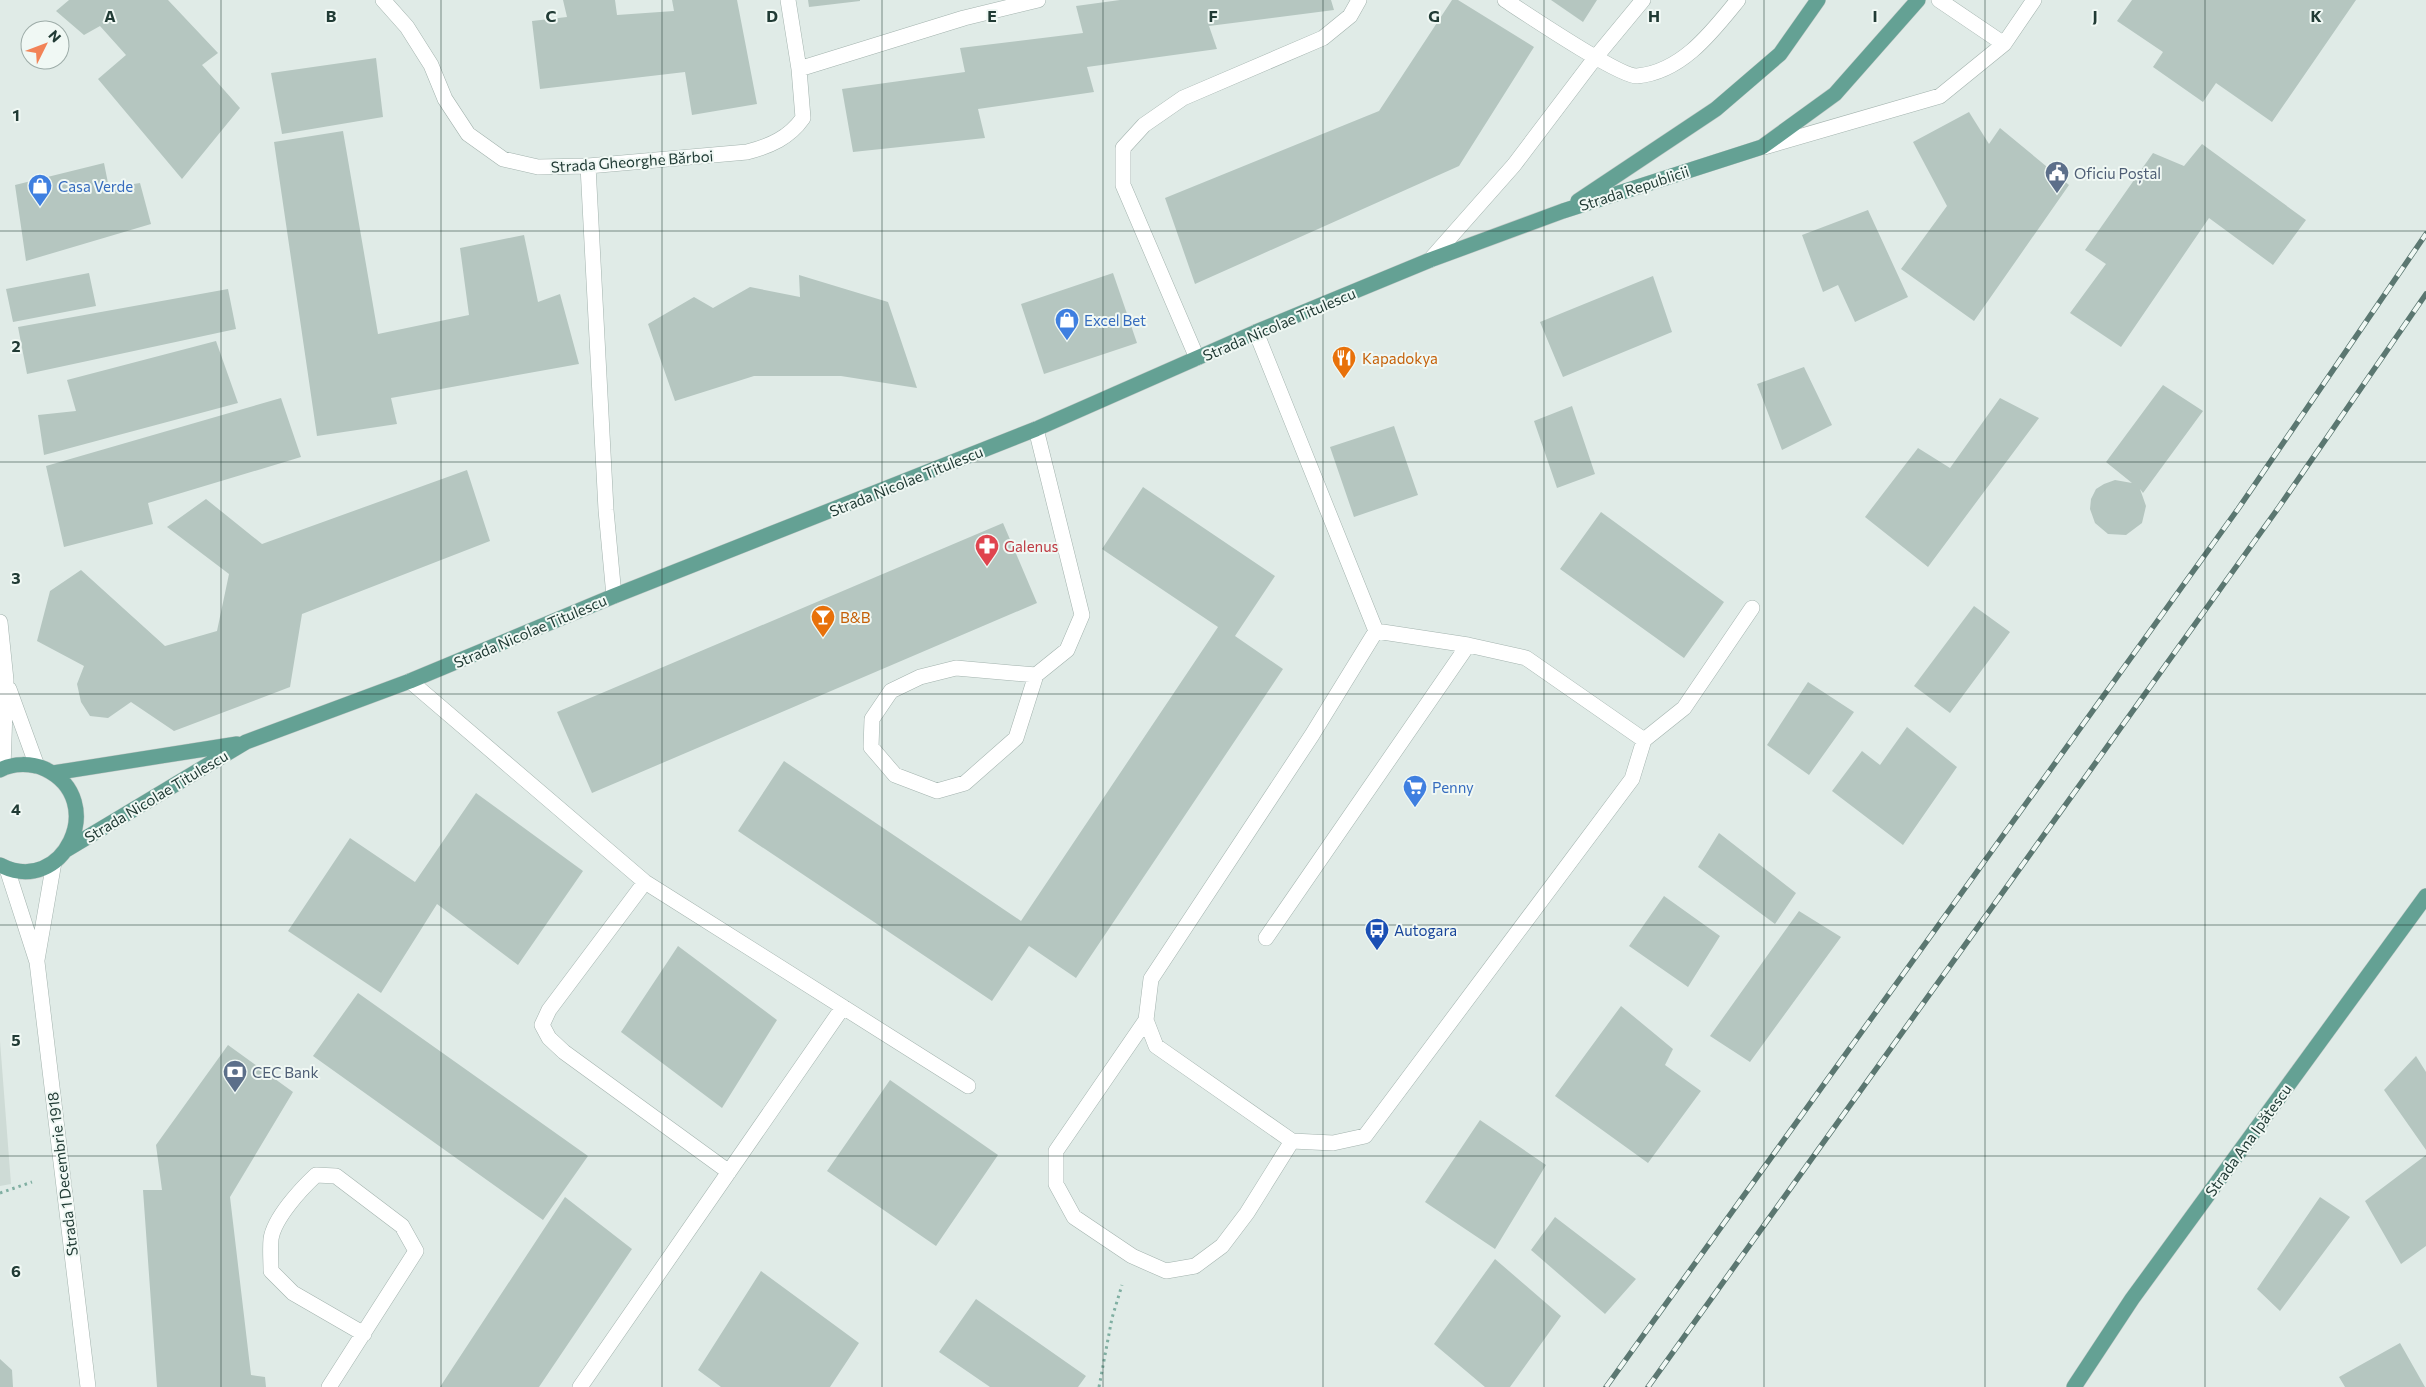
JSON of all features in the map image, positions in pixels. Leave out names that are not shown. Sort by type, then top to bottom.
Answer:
[{"type":"main road","name":"Strada Republicii","points":[[1563,211],[1716,109],[1780,54],[1818,0]]},
{"type":"main road","name":"Strada Republicii","points":[[1563,211],[1762,147],[1835,94],[1918,0]]},
{"type":"main road","name":"Strada Nicolae Titulescu","points":[[4,867],[32,870],[40,869],[54,862],[66,850],[246,742],[410,681],[614,596],[1036,429],[1256,332],[1430,260],[1563,211]]},
{"type":"main road","name":"Strada Nicolae Titulescu","points":[[53,773],[246,742]]},
{"type":"main road","name":"Strada Nicolae Titulescu","points":[[2,769],[20,764],[37,766],[53,773],[66,785],[74,800],[77,818],[74,835],[66,850]]},
{"type":"main road","name":"Strada Ana Ipătescu","points":[[2074,1387],[2132,1299],[2426,896]]},
{"type":"street","name":"Strada Gheorghe Bărboi","points":[[383,0],[406,27],[431,65],[445,99],[468,134],[503,159],[538,167],[588,166],[747,152],[769,146],[793,131],[803,118],[799,68],[788,0]]},
{"type":"street","points":[[799,68],[964,18],[1038,0]]},
{"type":"street","points":[[1197,358],[1123,185],[1123,148],[1144,125],[1183,98],[1323,38],[1350,16],[1359,0]]},
{"type":"street","points":[[1505,0],[1595,58],[1635,76],[1664,69],[1704,42],[1738,0]]},
{"type":"street","points":[[1430,260],[1514,166],[1595,58],[1643,0]]},
{"type":"street","points":[[1939,0],[2004,44]]},
{"type":"street","points":[[1762,147],[1940,96],[2004,44],[2034,0]]},
{"type":"street","points":[[588,166],[606,510],[614,596]]},
{"type":"street","points":[[1256,332],[1376,631]]},
{"type":"street","points":[[1036,429],[1082,615],[1067,650],[1036,676],[1016,738],[965,783],[937,791],[895,775],[870,747],[872,719],[891,691],[920,677],[956,668],[1036,676]]},
{"type":"street","points":[[1146,1020],[1156,1046],[1292,1141],[1333,1143],[1365,1136],[1632,779],[1644,740],[1684,708],[1752,608]]},
{"type":"street","points":[[0,622],[6,680],[2,769]]},
{"type":"street","points":[[1376,631],[1468,645],[1526,658],[1644,740]]},
{"type":"street","points":[[1292,1141],[1247,1212],[1222,1246],[1195,1266],[1166,1271],[1132,1256],[1074,1217],[1056,1184],[1056,1151],[1146,1020],[1151,979],[1312,735],[1376,631]]},
{"type":"street","points":[[1266,938],[1468,645]]},
{"type":"street","points":[[6,680],[37,766]]},
{"type":"street","points":[[410,681],[645,882],[968,1086]]},
{"type":"street","name":"Strada 1 Decembrie 1918","points":[[37,962],[54,862]]},
{"type":"street","name":"Strada 1 Decembrie 1918","points":[[4,867],[37,962],[88,1387]]},
{"type":"street","points":[[645,882],[549,1010],[542,1025],[549,1038],[564,1052],[729,1172]]},
{"type":"street","points":[[580,1387],[843,1007]]},
{"type":"street","points":[[329,1387],[364,1334],[416,1251],[402,1226],[336,1176],[316,1175],[302,1187],[287,1207],[271,1238],[272,1271],[293,1293],[364,1334]]},
{"type":"path","points":[[1099,1387],[1112,1318],[1132,1256]]},
{"type":"shaded area","points":[[0,1041],[11,1184],[0,1186]]},
{"type":"building","points":[[69,0],[168,0],[218,53],[202,65],[240,108],[182,179],[98,79],[126,55],[100,26],[84,35],[70,23],[70,20],[66,20],[56,11]]},
{"type":"building","points":[[563,0],[615,0],[617,15],[674,11],[672,0],[737,0],[757,104],[692,115],[685,72],[540,89],[532,21],[567,17]]},
{"type":"building","points":[[808,0],[860,0],[860,1],[809,7]]},
{"type":"building","points":[[1120,0],[1331,0],[1334,10],[1209,26],[1217,49],[1087,67],[1094,92],[978,109],[985,138],[853,152],[842,89],[965,72],[960,48],[1083,33],[1076,6]]},
{"type":"building","points":[[1452,0],[1458,0],[1534,47],[1459,166],[1195,284],[1165,198],[1379,111]]},
{"type":"building","points":[[1551,0],[1597,0],[1583,22]]},
{"type":"building","points":[[2132,0],[2356,0],[2272,122],[2216,83],[2203,102],[2153,67],[2163,52],[2117,21]]},
{"type":"building","points":[[376,58],[383,117],[282,134],[271,73]]},
{"type":"building","points":[[1969,112],[1989,144],[2000,128],[2069,185],[1974,321],[1901,269],[1947,206],[1913,142]]},
{"type":"building","points":[[343,131],[378,334],[469,315],[460,248],[524,235],[538,302],[560,294],[579,364],[391,398],[397,424],[317,436],[274,142]]},
{"type":"building","points":[[2202,144],[2306,220],[2273,265],[2209,218],[2121,347],[2070,313],[2106,264],[2085,250],[2153,153],[2184,166]]},
{"type":"building","points":[[104,163],[109,188],[140,183],[151,224],[26,261],[15,185]]},
{"type":"building","points":[[1868,210],[1908,297],[1855,322],[1838,285],[1823,292],[1802,235]]},
{"type":"building","points":[[89,273],[96,306],[13,322],[6,289]]},
{"type":"building","points":[[1113,273],[1137,343],[1044,374],[1021,304]]},
{"type":"building","points":[[799,275],[888,302],[917,388],[841,376],[754,376],[675,401],[648,324],[694,297],[713,308],[750,287],[800,297]]},
{"type":"building","points":[[1653,276],[1672,332],[1563,377],[1540,322]]},
{"type":"building","points":[[228,289],[236,329],[27,374],[18,327]]},
{"type":"building","points":[[216,341],[238,403],[44,455],[38,415],[76,411],[67,380]]},
{"type":"building","points":[[1804,367],[1832,425],[1782,450],[1757,384]]},
{"type":"building","points":[[2163,385],[2203,411],[2143,493],[2140,489],[2146,506],[2142,523],[2126,535],[2108,534],[2095,523],[2090,509],[2091,499],[2096,489],[2104,484],[2115,480],[2132,483],[2106,462]]},
{"type":"building","points":[[281,398],[301,457],[148,503],[153,524],[64,547],[46,466]]},
{"type":"building","points":[[2000,398],[2039,418],[1928,567],[1865,517],[1918,448],[1950,468]]},
{"type":"building","points":[[1572,406],[1595,474],[1557,488],[1534,421]]},
{"type":"building","points":[[1394,426],[1418,495],[1354,517],[1330,447]]},
{"type":"building","points":[[467,470],[490,541],[302,614],[290,687],[174,731],[131,702],[108,718],[90,716],[81,702],[77,684],[84,666],[37,641],[50,591],[81,570],[165,646],[217,631],[229,574],[167,527],[206,499],[262,544]]},
{"type":"building","points":[[1143,487],[1275,576],[1235,636],[1283,669],[1076,978],[1029,946],[992,1001],[738,831],[784,761],[1021,921],[1218,627],[1102,549]]},
{"type":"building","points":[[1601,512],[1724,602],[1684,658],[1560,569]]},
{"type":"building","points":[[1003,523],[1037,603],[592,793],[557,712]]},
{"type":"building","points":[[1974,606],[2010,632],[1950,713],[1914,686]]},
{"type":"building","points":[[1808,682],[1854,712],[1809,775],[1767,745]]},
{"type":"building","points":[[1907,727],[1957,767],[1903,845],[1832,791],[1862,751],[1880,765]]},
{"type":"building","points":[[476,793],[583,871],[518,965],[437,904],[381,993],[288,931],[350,838],[415,882]]},
{"type":"building","points":[[1719,833],[1796,893],[1775,924],[1698,867]]},
{"type":"building","points":[[1664,896],[1720,936],[1688,987],[1629,946]]},
{"type":"building","points":[[1799,911],[1841,937],[1750,1062],[1710,1036]]},
{"type":"building","points":[[678,946],[777,1020],[722,1108],[621,1032]]},
{"type":"building","points":[[358,993],[588,1156],[543,1220],[313,1056]]},
{"type":"building","points":[[1621,1006],[1673,1049],[1665,1065],[1701,1091],[1648,1163],[1555,1096]]},
{"type":"building","points":[[228,1045],[293,1092],[230,1197],[251,1375],[265,1377],[266,1387],[157,1387],[143,1190],[162,1190],[156,1145]]},
{"type":"building","points":[[2416,1056],[2426,1072],[2426,1150],[2384,1090]]},
{"type":"building","points":[[890,1080],[998,1155],[936,1246],[827,1171]]},
{"type":"building","points":[[1480,1120],[1546,1165],[1495,1249],[1425,1202]]},
{"type":"building","points":[[2426,1155],[2426,1246],[2401,1264],[2365,1201]]},
{"type":"building","points":[[565,1197],[632,1249],[539,1387],[440,1387]]},
{"type":"building","points":[[2320,1197],[2350,1217],[2280,1311],[2257,1289]]},
{"type":"building","points":[[1555,1217],[1636,1279],[1605,1314],[1531,1250]]},
{"type":"building","points":[[1495,1259],[1561,1316],[1510,1387],[1485,1387],[1434,1344]]},
{"type":"building","points":[[761,1271],[859,1343],[830,1387],[721,1387],[698,1370]]},
{"type":"building","points":[[976,1299],[1086,1376],[1078,1387],[990,1387],[939,1352]]},
{"type":"building","points":[[2400,1343],[2425,1387],[2345,1387],[2339,1377]]},
{"type":"building","points":[[0,1359],[12,1370],[13,1387],[0,1387]]},
{"type":"railway","points":[[1606,1387],[2238,509],[2426,234]]},
{"type":"railway","points":[[1648,1387],[2279,507],[2426,294]]},
{"type":"place","name":"Oficiu Poștal","points":[[2057,194]]},
{"type":"place","name":"Casa Verde","points":[[40,207]]},
{"type":"place","name":"Excel Bet","points":[[1067,341]]},
{"type":"place","name":"Kapadokya","points":[[1344,379]]},
{"type":"place","name":"Galenus","points":[[987,567]]},
{"type":"place","name":"B&B","points":[[823,638]]},
{"type":"place","name":"Penny","points":[[1415,808]]},
{"type":"place","name":"Autogara","points":[[1377,951]]},
{"type":"place","name":"CEC Bank","points":[[235,1093]]}]
